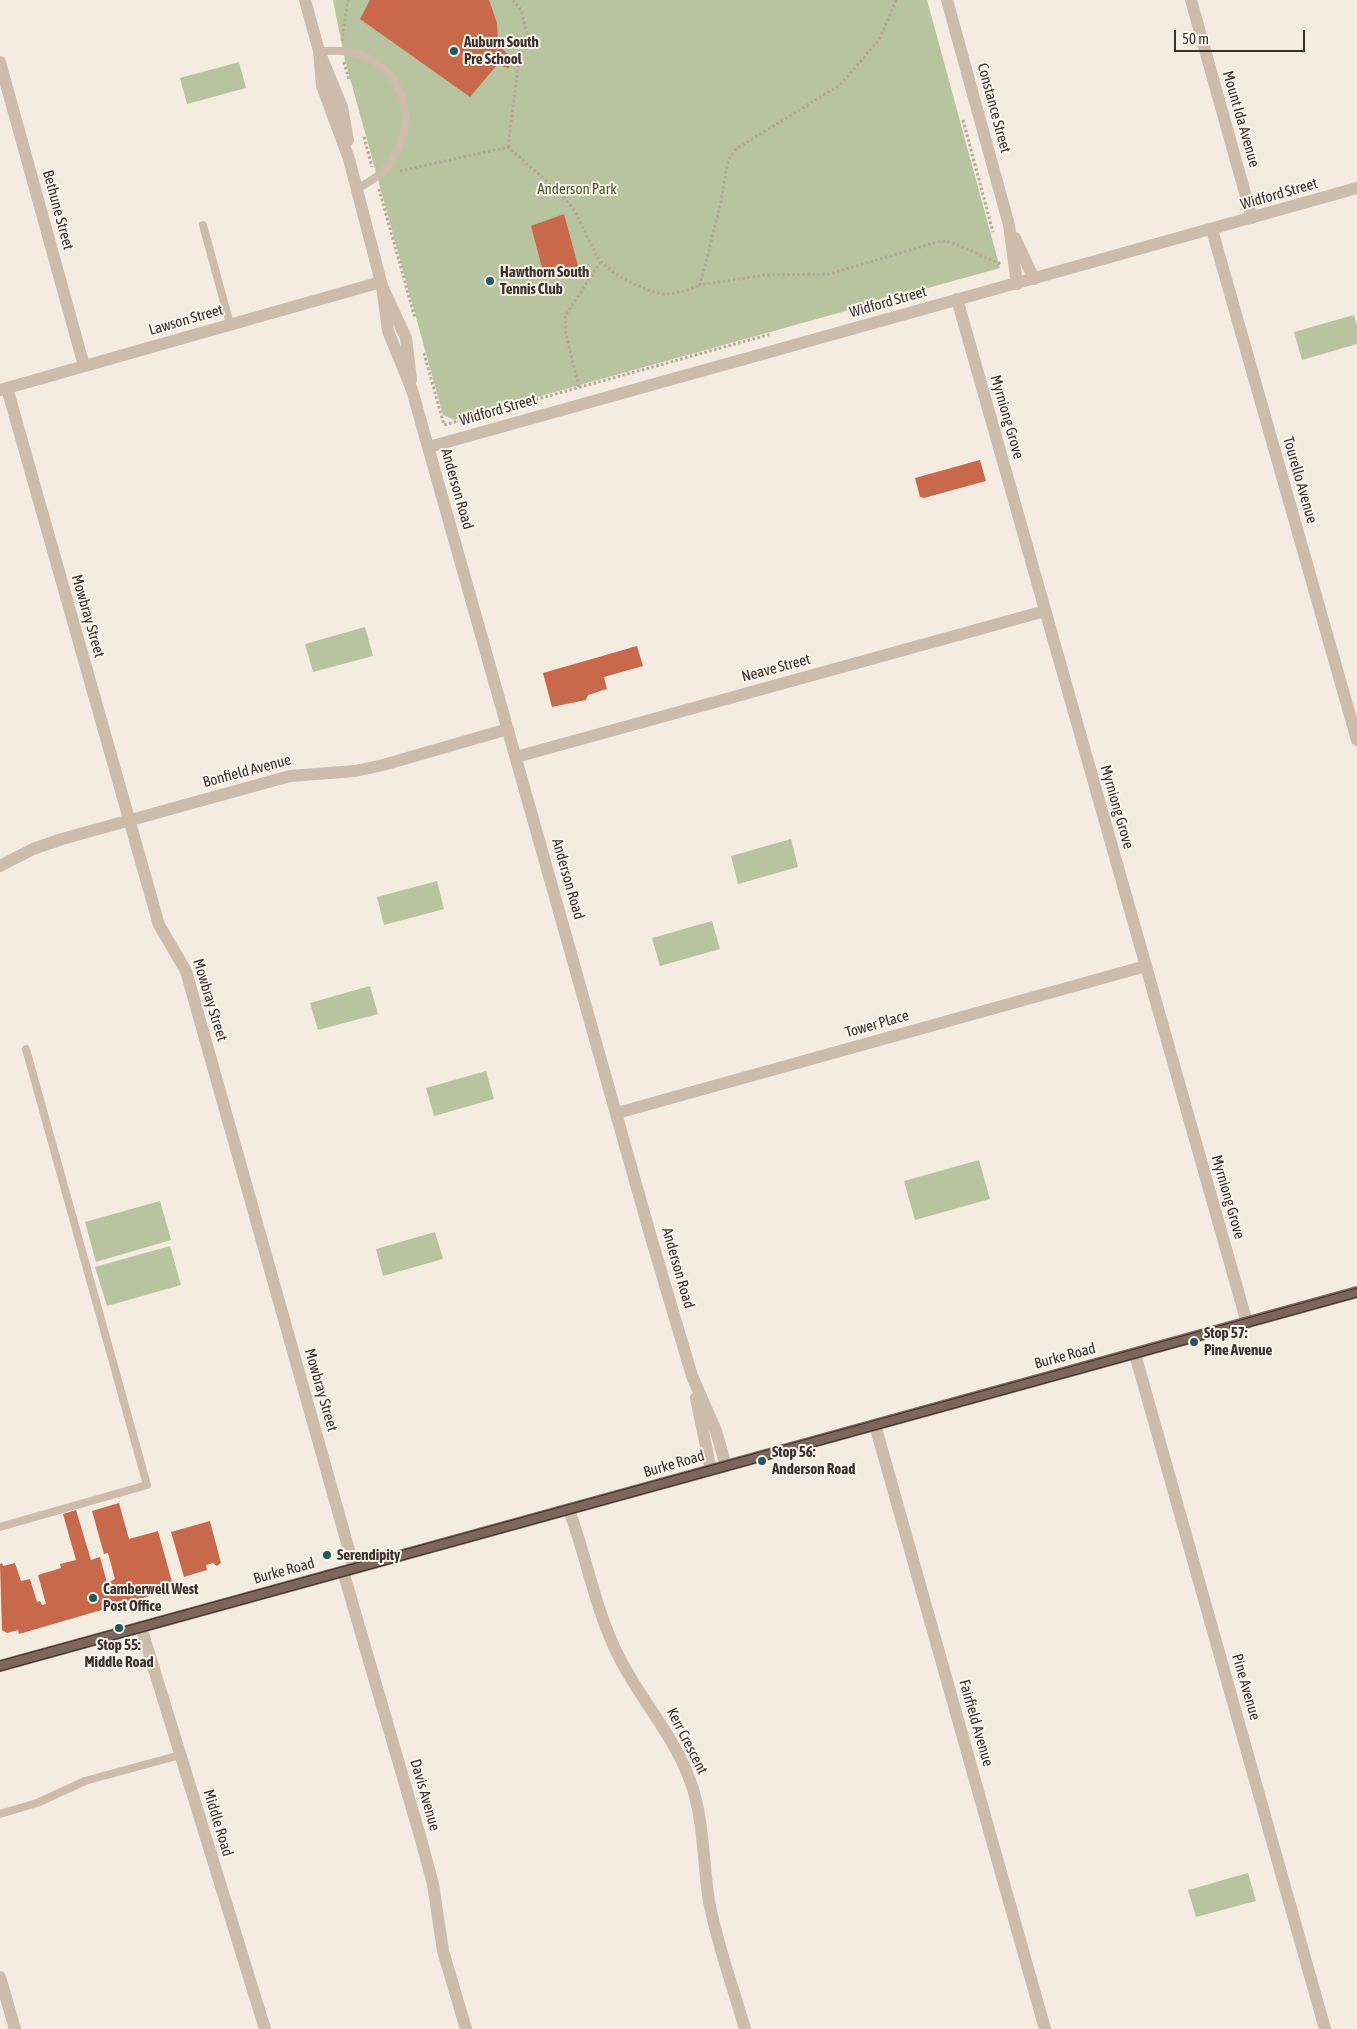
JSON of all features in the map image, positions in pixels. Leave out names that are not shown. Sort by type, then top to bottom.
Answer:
[{"type":"main road","name":"Burke Road","points":[[0,1666],[1357,1292]]},
{"type":"street","name":"Anderson Road","points":[[305,0],[319,51],[322,86],[349,159],[382,284],[406,338],[412,390],[692,1376],[711,1470]]},
{"type":"street","name":"Constance Street","points":[[947,0],[1009,225],[1017,284]]},
{"type":"street","name":"Mount Ida Avenue","points":[[1191,0],[1252,218]]},
{"type":"street","name":"Bethune Street","points":[[0,62],[84,366]]},
{"type":"street","name":"Widford Street","points":[[429,446],[1212,230],[1357,188]]},
{"type":"street","name":"Constance Street","points":[[1009,225],[1034,279]]},
{"type":"street","name":"Tourello Avenue","points":[[1212,230],[1357,740]]},
{"type":"street","name":"Lawson Street","points":[[3,389],[230,324],[382,284]]},
{"type":"street","name":"Myrniong Grove","points":[[957,299],[1247,1323]]},
{"type":"street","name":"Mowbray Street","points":[[3,389],[159,925],[186,971],[349,1570]]},
{"type":"street","name":"Neave Street","points":[[516,757],[1045,611]]},
{"type":"street","name":"Bonfield Avenue","points":[[0,866],[48,843],[290,776],[355,771],[383,765],[508,729]]},
{"type":"street","name":"Tower Place","points":[[616,1113],[1146,966]]},
{"type":"street","name":"Pine Avenue","points":[[1135,1354],[1325,2029]]},
{"type":"street","name":"Anderson Road","points":[[692,1376],[716,1432],[726,1466]]},
{"type":"street","name":"Fairfield Avenue","points":[[875,1425],[1046,2029]]},
{"type":"street","name":"Kerr Crescent","points":[[569,1510],[595,1598],[610,1636],[631,1677],[673,1742],[692,1788],[701,1822],[710,1902],[745,2029]]},
{"type":"street","name":"Davis Avenue","points":[[349,1570],[433,1884],[444,1951],[466,2029]]},
{"type":"street","name":"Middle Road","points":[[141,1627],[265,2029]]},
{"type":"street","points":[[0,1977],[15,2029]]},
{"type":"lane","points":[[319,51],[350,52],[378,64],[397,84],[403,98],[406,128],[390,164],[376,177],[357,189]]},
{"type":"lane","points":[[203,224],[230,324]]},
{"type":"lane","points":[[0,1527],[147,1485],[26,1049]]},
{"type":"lane","points":[[0,1814],[37,1804],[85,1781],[180,1755]]},
{"type":"path","points":[[348,0],[341,52],[351,90]]},
{"type":"path","points":[[508,147],[518,67],[527,33],[521,10],[513,0]]},
{"type":"path","points":[[700,285],[720,206],[728,160],[736,148],[840,85],[879,40],[896,0]]},
{"type":"path","points":[[961,113],[994,236]]},
{"type":"path","points":[[362,128],[415,320]]},
{"type":"path","points":[[376,177],[508,147]]},
{"type":"path","points":[[508,147],[569,204],[586,229],[601,261],[611,271],[646,289],[664,294],[684,292],[700,285],[765,275],[829,274],[941,242],[951,242],[1002,264]]},
{"type":"path","points":[[1000,255],[1004,270]]},
{"type":"path","points":[[579,387],[566,335],[565,316],[601,261]]},
{"type":"path","points":[[423,349],[444,425],[773,334]]},
{"type":"green space","name":"Anderson Park","points":[[333,0],[927,0],[1000,268],[454,420],[443,415],[345,60]]},
{"type":"green space","points":[[239,62],[246,88],[187,104],[180,78]]},
{"type":"green space","points":[[1354,315],[1357,326],[1357,344],[1302,360],[1294,332]]},
{"type":"green space","points":[[365,627],[373,656],[313,672],[305,644]]},
{"type":"green space","points":[[791,839],[798,867],[738,884],[731,856]]},
{"type":"green space","points":[[437,881],[444,909],[384,925],[377,897]]},
{"type":"green space","points":[[712,921],[720,949],[660,966],[652,938]]},
{"type":"green space","points":[[370,986],[378,1014],[318,1030],[310,1003]]},
{"type":"green space","points":[[486,1071],[494,1099],[434,1116],[426,1088]]},
{"type":"green space","points":[[979,1160],[990,1199],[915,1220],[904,1181]]},
{"type":"green space","points":[[160,1201],[171,1240],[96,1262],[85,1222]]},
{"type":"green space","points":[[435,1232],[443,1259],[383,1276],[376,1249]]},
{"type":"green space","points":[[170,1246],[181,1285],[107,1306],[95,1267]]},
{"type":"green space","points":[[1248,1873],[1256,1901],[1196,1917],[1188,1890]]},
{"type":"building","name":"Auburn South Pre School","points":[[370,0],[489,0],[497,23],[498,43],[511,59],[509,68],[497,65],[470,97],[360,19]]},
{"type":"building","points":[[564,214],[580,273],[568,277],[566,273],[545,279],[531,226]]},
{"type":"building","points":[[980,460],[986,481],[924,498],[920,497],[915,478]]},
{"type":"building","points":[[637,646],[643,666],[604,677],[607,689],[588,695],[586,700],[552,707],[543,673]]},
{"type":"building","points":[[119,1503],[129,1539],[158,1531],[174,1589],[19,1634],[18,1630],[7,1633],[2,1630],[0,1564],[2,1563],[3,1566],[15,1563],[21,1581],[30,1579],[37,1602],[40,1601],[42,1605],[46,1604],[38,1575],[61,1568],[60,1564],[76,1560],[63,1514],[76,1510],[91,1560],[100,1557],[107,1583],[115,1579],[108,1553],[104,1554],[92,1511]]},
{"type":"building","points":[[210,1521],[221,1563],[217,1566],[213,1563],[206,1565],[207,1570],[184,1577],[171,1532]]},
{"type":"tram line","points":[[0,1661],[1357,1288]]},
{"type":"tram line","points":[[0,1671],[1357,1297]]},
{"type":"place","name":"Auburn South Pre School","points":[[454,51]]},
{"type":"place","name":"Hawthorn South Tennis Club","points":[[490,281]]},
{"type":"place","name":"Stop 57: Pine Avenue","points":[[1194,1342]]},
{"type":"place","name":"Stop 56: Anderson Road","points":[[762,1461]]},
{"type":"place","name":"Serendipity","points":[[327,1555]]},
{"type":"place","name":"Camberwell West Post Office","points":[[93,1598]]},
{"type":"place","name":"Stop 55: Middle Road","points":[[119,1628]]}]
